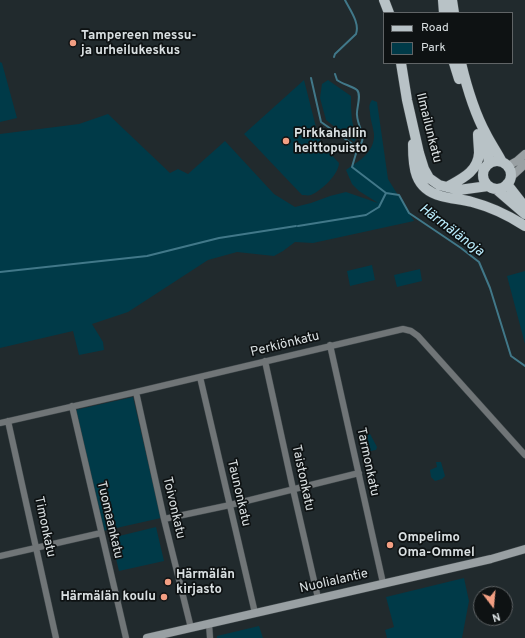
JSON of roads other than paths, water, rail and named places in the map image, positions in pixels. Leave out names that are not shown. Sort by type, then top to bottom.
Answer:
[{"type":"main road","points":[[384,0],[389,12]]},
{"type":"main road","points":[[443,0],[444,12]]},
{"type":"main road","points":[[452,0],[454,12]]},
{"type":"main road","name":"Ilmailunkatu","points":[[401,64],[414,132],[422,164],[427,174],[435,183],[447,187],[462,190],[492,187]]},
{"type":"main road","points":[[454,64],[478,130],[487,149],[486,166],[483,179],[525,214]]},
{"type":"main road","points":[[461,64],[477,114],[488,138],[510,169],[509,181],[525,208]]},
{"type":"main road","points":[[447,187],[466,176],[476,164],[479,154],[478,130]]},
{"type":"main road","points":[[414,132],[413,165],[418,179],[426,189],[440,196],[466,200],[485,206],[507,215],[525,226]]},
{"type":"main road","points":[[447,187],[467,183],[474,179],[493,161],[505,164]]},
{"type":"main road","points":[[492,187],[500,189],[509,181]]},
{"type":"street","points":[[505,164],[517,161],[525,154]]},
{"type":"street","points":[[509,181],[525,164]]},
{"type":"street","name":"Perkiönkatu","points":[[0,423],[403,329],[418,336],[525,455]]},
{"type":"street","name":"Tarmonkatu","points":[[330,345],[383,583]]},
{"type":"street","name":"Taistonkatu","points":[[266,361],[318,598]]},
{"type":"street","name":"Taunonkatu","points":[[200,377],[255,613]]},
{"type":"street","name":"Toivonkatu","points":[[136,392],[164,519],[191,628]]},
{"type":"street","name":"Tuomaankatu","points":[[72,406],[126,638]]},
{"type":"street","name":"Timonkatu","points":[[8,421],[56,638]]},
{"type":"street","points":[[164,519],[230,505],[359,473]]},
{"type":"street","points":[[0,556],[101,533]]},
{"type":"street","name":"Nuolialantie","points":[[147,638],[491,559],[525,549]]},
{"type":"street","points":[[209,624],[210,638]]},
{"type":"waterway","points":[[334,57],[335,54],[356,34],[357,30],[356,21],[345,0]]},
{"type":"waterway","points":[[335,74],[337,80],[357,90],[359,95],[357,115],[363,137],[357,150]]},
{"type":"waterway","name":"Härmälänoja","points":[[311,78],[321,122],[351,143],[357,150],[352,167],[386,193],[399,195],[409,213],[479,262],[490,288],[511,356],[525,366]]},
{"type":"waterway","points":[[298,226],[366,215],[379,207],[386,193]]},
{"type":"waterway","points":[[0,272],[147,256],[219,238],[296,226]]},
{"type":"place","name":"Tampereen messu- ja urheilukeskus","points":[[73,43]]},
{"type":"place","name":"Pirkkahallin heittopuisto","points":[[286,141]]},
{"type":"place","name":"Ompelimo Oma-Ommel","points":[[390,545]]},
{"type":"place","name":"Härmälän kirjasto","points":[[168,582]]},
{"type":"place","name":"Härmälän koulu","points":[[164,597]]}]
